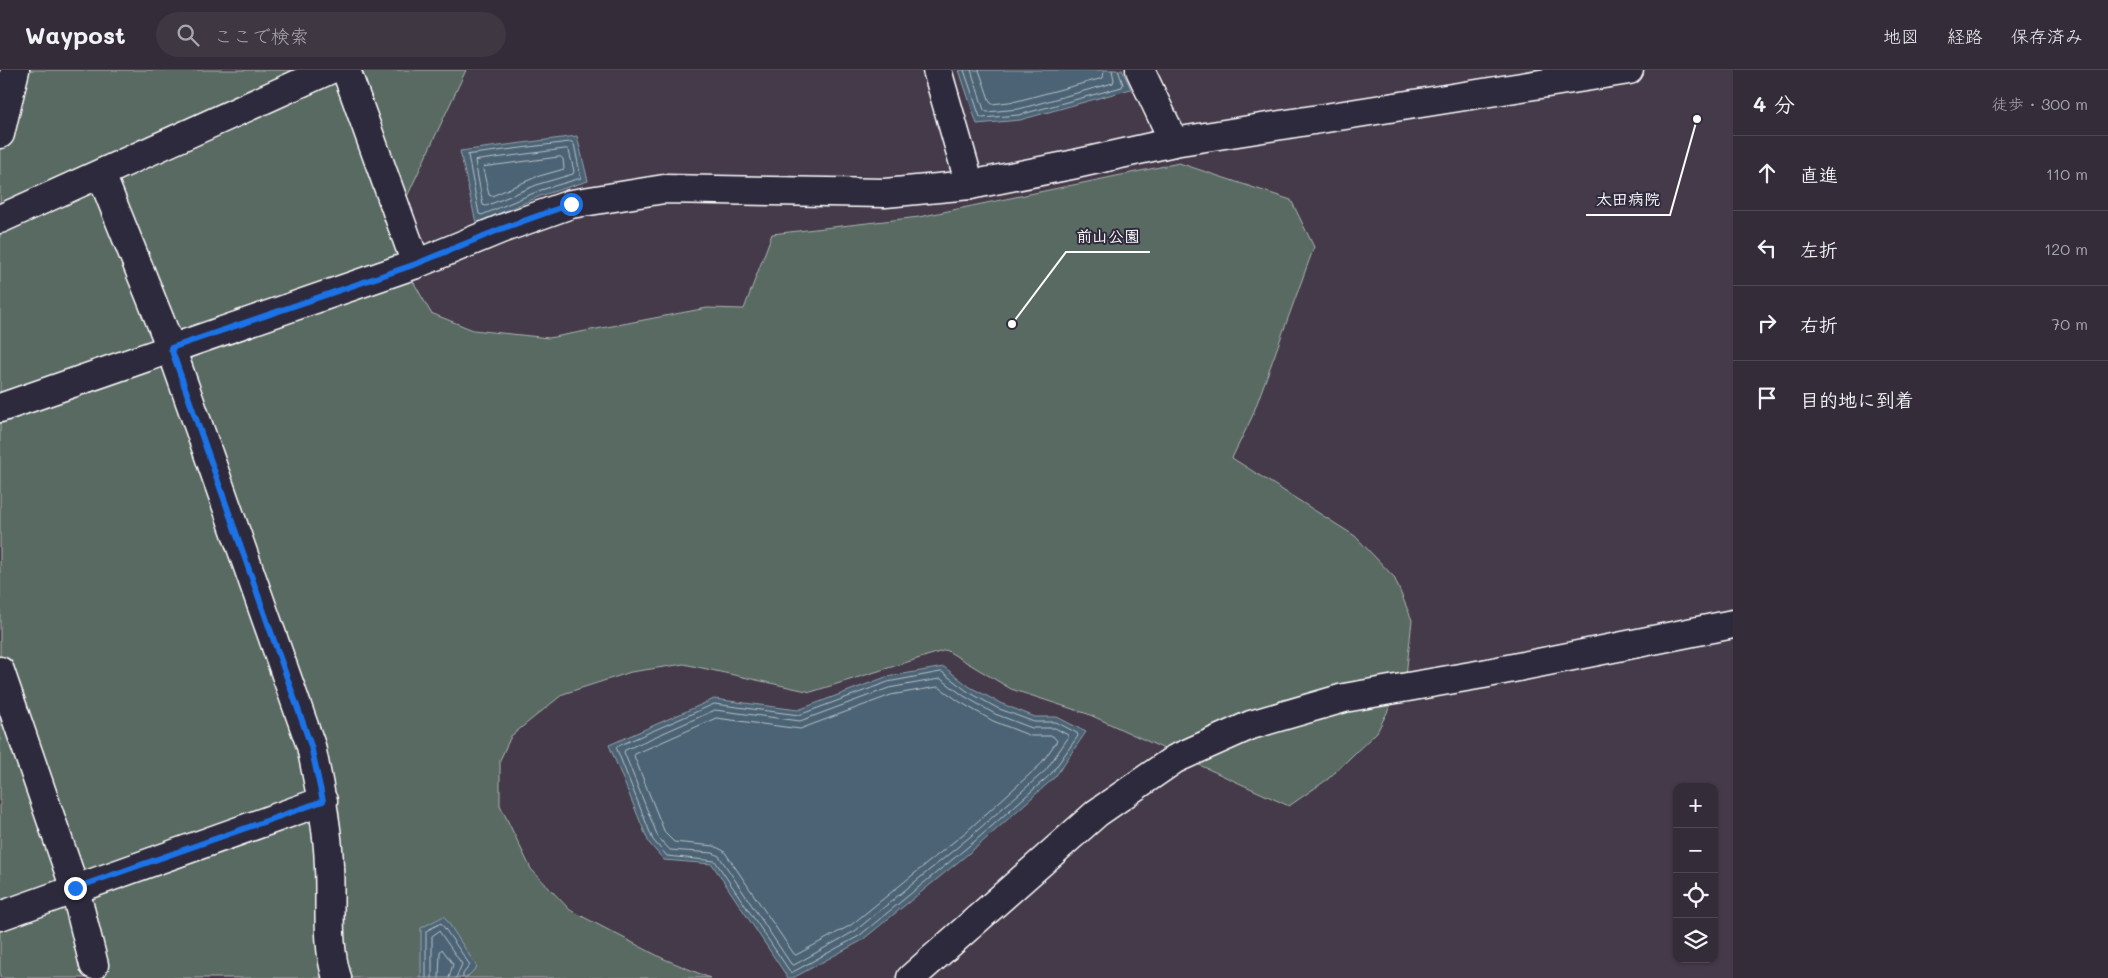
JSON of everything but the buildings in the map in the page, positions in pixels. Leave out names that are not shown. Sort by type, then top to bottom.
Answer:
[{"type":"street","points":[[0,134],[15,70]]},
{"type":"street","points":[[0,219],[329,70]]},
{"type":"street","points":[[346,70],[416,264]]},
{"type":"street","points":[[937,70],[970,185]]},
{"type":"street","points":[[1140,70],[1174,142]]},
{"type":"street","points":[[0,408],[416,264],[501,229],[571,204],[664,189],[885,193],[970,185],[1174,142],[1623,70]]},
{"type":"street","points":[[101,174],[171,348],[311,746],[323,801],[329,865],[331,958],[336,978]]},
{"type":"street","points":[[911,978],[1097,813],[1175,759],[1251,725],[1344,698],[1483,674],[1733,624]]},
{"type":"street","points":[[0,671],[75,888],[94,965]]},
{"type":"street","points":[[0,916],[323,801]]},
{"type":"green space","points":[[0,70],[466,70],[398,216],[401,260],[431,313],[473,330],[549,338],[707,308],[744,309],[772,234],[919,217],[1179,163],[1291,200],[1314,247],[1252,417],[1232,458],[1355,536],[1394,577],[1412,620],[1406,676],[1377,732],[1328,779],[1289,806],[1088,714],[1011,689],[946,650],[811,692],[684,664],[631,672],[563,694],[511,736],[500,760],[500,805],[531,869],[570,910],[662,958],[710,978],[0,978]]},
{"type":"water","points":[[959,70],[1122,70],[1131,89],[1020,120],[977,124]]},
{"type":"water","points":[[577,136],[588,181],[543,195],[476,223],[460,151]]},
{"type":"water","points":[[944,667],[970,687],[1000,703],[1035,717],[1057,717],[1086,732],[1055,777],[979,845],[861,941],[793,978],[788,978],[712,864],[664,860],[649,843],[609,745],[714,699],[798,710],[886,677]]},
{"type":"water","points":[[444,916],[477,967],[466,978],[421,978],[421,928]]},
{"type":"place","name":"太田病院","points":[[1697,119]]},
{"type":"place","name":"前山公園","points":[[1012,324]]},
{"type":"route","points":[[75,888],[323,801],[311,746],[171,348],[416,264],[501,229],[571,204]]}]
